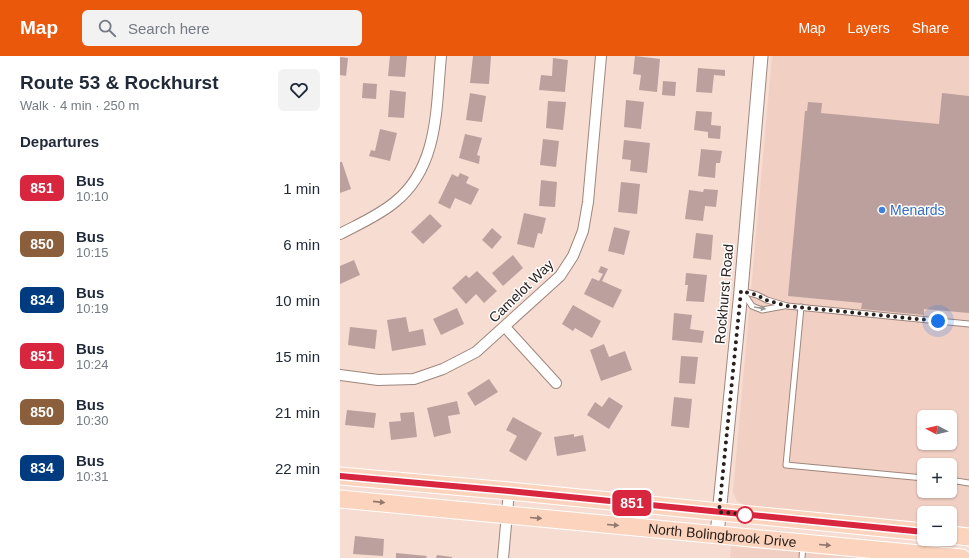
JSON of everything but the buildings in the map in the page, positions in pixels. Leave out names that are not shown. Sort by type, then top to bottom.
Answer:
[{"type":"main road","name":"North Bolingbrook Drive","points":[[340,476],[917,531]]},
{"type":"main road","name":"North Bolingbrook Drive","points":[[340,499],[717,535],[803,550],[962,558]]},
{"type":"main road","points":[[957,536],[969,537]]},
{"type":"street","points":[[340,234],[373,217],[396,202],[411,186],[426,160],[434,134],[441,56]]},
{"type":"street","name":"Camelot Way","points":[[340,375],[378,380],[414,379],[443,369],[476,352],[560,276],[573,256],[583,231],[588,202],[601,56]]},
{"type":"street","name":"Rockhurst Road","points":[[717,535],[741,291],[761,56]]},
{"type":"street","points":[[505,327],[556,383]]},
{"type":"street","points":[[503,558],[509,491]]},
{"type":"lane","points":[[741,291],[752,306],[762,310],[787,306]]},
{"type":"lane","points":[[741,291],[787,306],[969,324]]},
{"type":"lane","points":[[802,307],[786,465],[917,477]]},
{"type":"lane","points":[[957,481],[969,483]]},
{"type":"shaded area","points":[[772,56],[969,56],[969,527],[957,526],[957,506],[917,506],[917,522],[746,506],[737,501],[733,492]]},
{"type":"shaded area","points":[[731,546],[866,558],[730,558]]},
{"type":"bus line","name":"851","points":[[340,476],[509,491],[917,531]]},
{"type":"place","name":"Menards","points":[[882,210]]},
{"type":"route","points":[[745,515],[751,515],[719,512],[741,291],[787,306],[938,321]]}]
